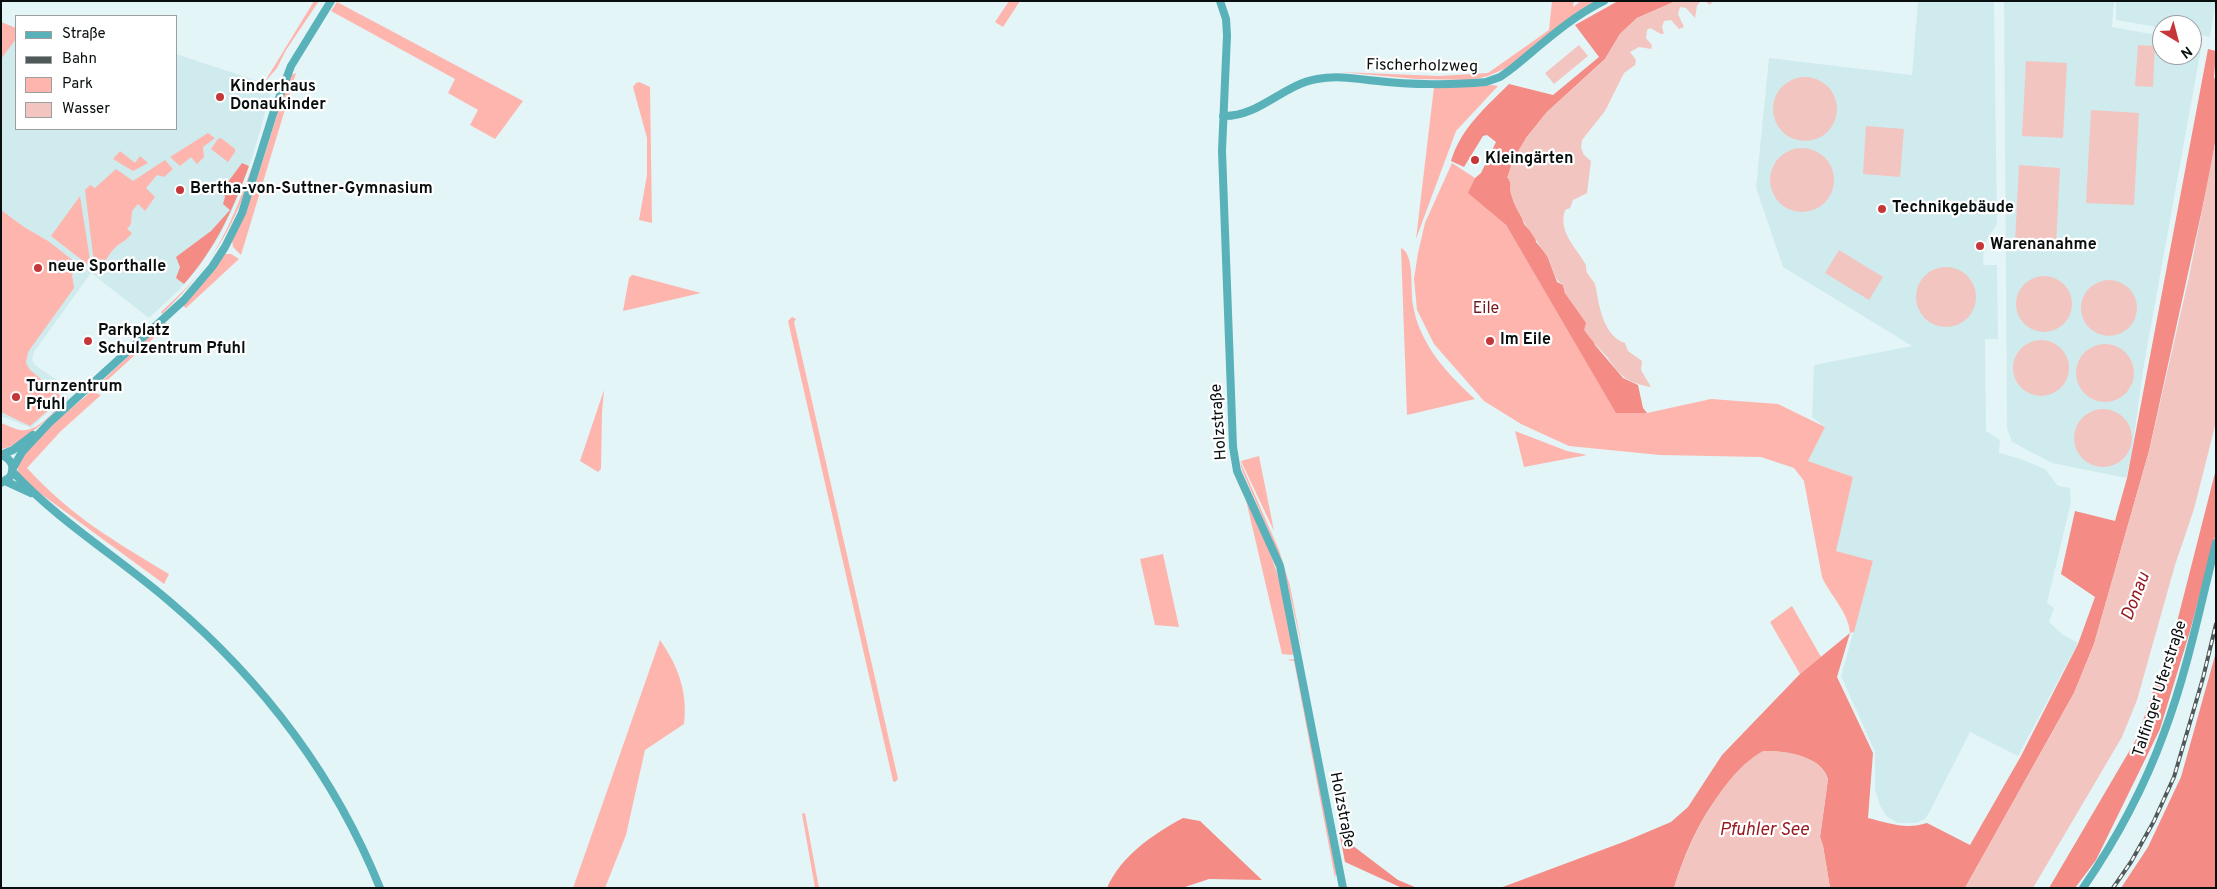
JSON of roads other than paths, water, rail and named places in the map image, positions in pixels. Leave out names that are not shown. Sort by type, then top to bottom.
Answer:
[{"type":"street","points":[[3,482],[10,477],[12,469],[22,452],[49,424],[184,300],[212,268],[242,213],[273,114],[291,66],[330,1]]},
{"type":"street","name":"Holzstraße","points":[[1220,1],[1226,20],[1227,35],[1223,116],[1224,235],[1235,462],[1280,566],[1343,888]]},
{"type":"street","name":"Fischerholzweg","points":[[1223,116],[1244,114],[1283,91],[1316,79],[1347,77],[1380,82],[1486,82],[1505,74],[1569,22],[1589,8],[1604,1]]},
{"type":"street","points":[[1,455],[13,450],[49,424]]},
{"type":"street","points":[[1,455],[8,458],[12,469],[33,494],[170,602],[218,646],[265,696],[303,744],[343,810],[380,888]]},
{"type":"street","points":[[3,482],[33,494]]},
{"type":"street","name":"Talfinger Uferstraße","points":[[2083,888],[2118,833],[2164,733],[2192,642],[2216,543]]},
{"type":"water","points":[[1676,1],[1713,1],[1710,5],[1706,2],[1700,2],[1697,6],[1695,18],[1686,8],[1680,7],[1678,14],[1684,27],[1679,29],[1671,20],[1664,21],[1662,27],[1664,34],[1650,28],[1647,30],[1646,38],[1652,45],[1651,49],[1639,47],[1630,52],[1636,60],[1635,65],[1624,73],[1605,111],[1582,140],[1581,148],[1584,155],[1591,161],[1587,193],[1573,200],[1570,208],[1565,210],[1563,218],[1566,233],[1586,265],[1587,272],[1595,285],[1607,328],[1625,343],[1628,351],[1642,361],[1641,370],[1651,387],[1630,381],[1620,374],[1584,330],[1586,323],[1565,293],[1563,285],[1557,279],[1548,259],[1516,207],[1510,190],[1510,180],[1507,178],[1513,159],[1526,138],[1547,112],[1605,59],[1620,34],[1637,18]]},
{"type":"water","points":[[1579,45],[1588,56],[1554,84],[1545,73]]},
{"type":"water","points":[[2138,45],[2152,46],[2152,65],[2154,65],[2153,87],[2135,86]]},
{"type":"water","points":[[2026,61],[2067,63],[2063,138],[2022,136]]},
{"type":"water","points":[[1805,77],[1823,83],[1831,91],[1837,109],[1831,127],[1823,135],[1805,141],[1787,135],[1779,127],[1773,109],[1779,91],[1787,83]]},
{"type":"water","points":[[2091,110],[2139,113],[2134,205],[2086,203]]},
{"type":"water","points":[[1866,126],[1904,129],[1900,177],[1863,174]]},
{"type":"water","name":"Donau","points":[[2216,138],[2216,422],[2194,509],[2175,565],[2137,700],[2122,737],[2033,888],[1965,888],[2074,693],[2094,644],[2149,451],[2189,277]]},
{"type":"water","points":[[1802,148],[1820,154],[1828,162],[1834,180],[1828,198],[1820,206],[1802,212],[1784,206],[1776,198],[1770,180],[1776,162],[1784,154]]},
{"type":"water","points":[[2019,165],[2060,168],[2056,245],[2015,243]]},
{"type":"water","points":[[1839,250],[1883,277],[1869,300],[1825,273]]},
{"type":"water","points":[[1946,267],[1962,272],[1967,276],[1971,281],[1976,297],[1971,313],[1967,318],[1962,322],[1946,327],[1930,322],[1925,318],[1921,313],[1916,297],[1921,281],[1925,276],[1930,272]]},
{"type":"water","points":[[2038,276],[2050,276],[2064,284],[2072,298],[2070,315],[2064,324],[2050,332],[2038,332],[2028,327],[2021,320],[2016,310],[2016,298],[2021,288],[2028,281]]},
{"type":"water","points":[[2103,280],[2115,280],[2129,288],[2137,302],[2135,319],[2129,328],[2115,336],[2103,336],[2093,331],[2086,324],[2081,314],[2081,302],[2086,292],[2093,285]]},
{"type":"water","points":[[2035,340],[2047,340],[2057,344],[2065,352],[2069,368],[2065,384],[2057,392],[2047,396],[2035,396],[2025,392],[2017,384],[2013,374],[2013,362],[2017,352],[2025,344]]},
{"type":"water","points":[[2105,344],[2121,349],[2129,357],[2134,373],[2129,389],[2121,397],[2105,402],[2089,397],[2081,389],[2076,373],[2081,357],[2089,349]]},
{"type":"water","points":[[2097,409],[2109,409],[2124,417],[2132,432],[2132,444],[2124,459],[2109,467],[2097,467],[2082,459],[2074,444],[2074,432],[2082,417]]},
{"type":"water","name":"Pfuhler See","points":[[1763,751],[1791,753],[1810,759],[1818,764],[1828,779],[1820,837],[1830,888],[1674,888],[1697,831],[1720,792],[1748,761]]},
{"type":"railway","points":[[2113,888],[2131,862],[2154,821],[2174,777],[2203,678],[2216,624]]},
{"type":"place","name":"Kinderhaus Donaukinder","points":[[220,97]]},
{"type":"place","name":"Kleingärten","points":[[1475,160]]},
{"type":"place","name":"Bertha-von-Suttner-Gymnasium","points":[[180,190]]},
{"type":"place","name":"Technikgebäude","points":[[1882,209]]},
{"type":"place","name":"Warenanahme","points":[[1980,246]]},
{"type":"place","name":"neue Sporthalle","points":[[38,268]]},
{"type":"place","name":"Parkplatz Schulzentrum Pfuhl","points":[[88,341]]},
{"type":"place","name":"Im Eile","points":[[1490,341]]},
{"type":"place","name":"Turnzentrum Pfuhl","points":[[16,397]]},
{"type":"park label","name":"Eile","points":[[1486,310]]}]
